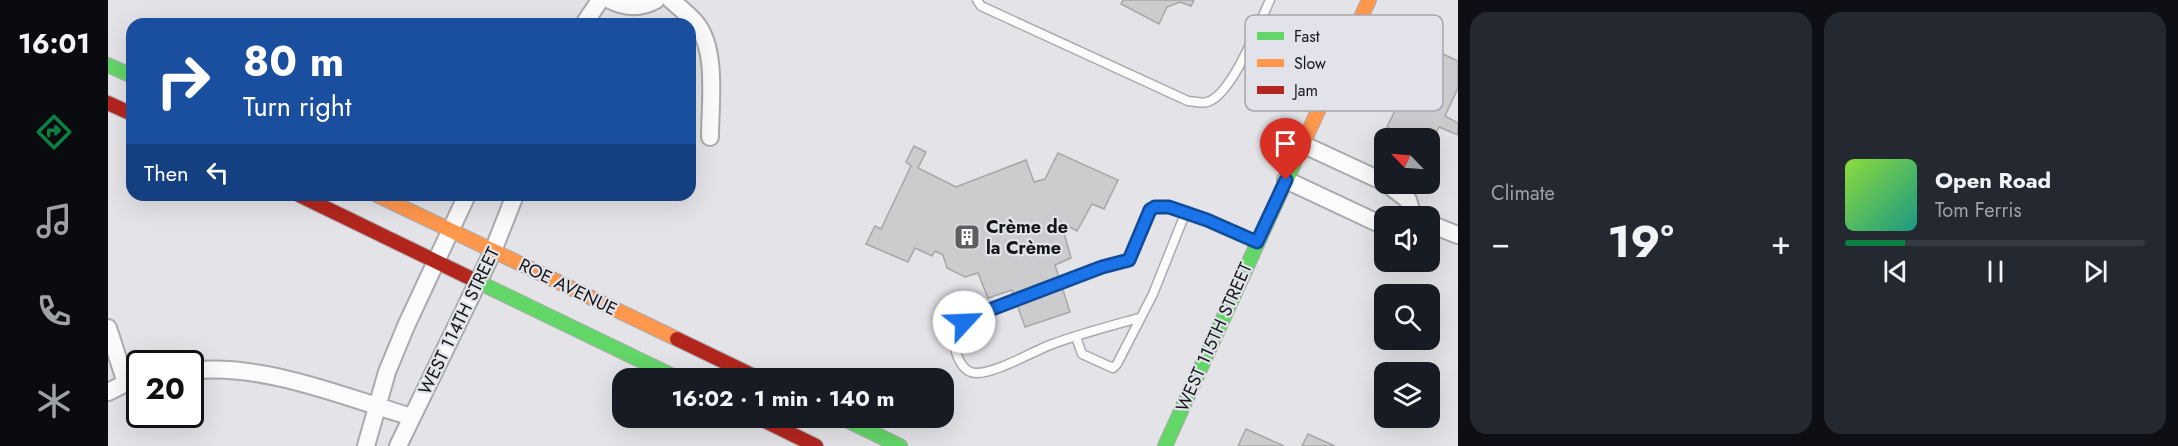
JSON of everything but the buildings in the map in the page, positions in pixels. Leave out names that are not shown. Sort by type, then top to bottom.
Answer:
[{"type":"main road","name":"WEST 115TH STREET","points":[[1362,15],[1369,0]]},
{"type":"main road","points":[[108,65],[126,73]]},
{"type":"main road","points":[[108,103],[126,111]]},
{"type":"main road","name":"WEST 115TH STREET","points":[[1165,446],[1317,111]]},
{"type":"main road","name":"ROE AVENUE","points":[[311,201],[656,368]]},
{"type":"main road","name":"ROE AVENUE","points":[[390,201],[737,368]]},
{"type":"main road","points":[[779,428],[816,446]]},
{"type":"main road","points":[[863,428],[900,446]]},
{"type":"street","points":[[588,18],[600,0]]},
{"type":"street","points":[[610,0],[629,7],[648,4],[656,0]]},
{"type":"street","points":[[671,0],[690,18]]},
{"type":"street","points":[[696,23],[707,43],[710,61],[710,137]]},
{"type":"street","points":[[1302,144],[1374,178]]},
{"type":"street","points":[[1286,180],[1374,221]]},
{"type":"street","points":[[1400,194],[1408,200],[1410,206]]},
{"type":"street","points":[[366,446],[387,372],[464,201]]},
{"type":"street","name":"WEST 114TH STREET","points":[[398,446],[479,282],[514,201]]},
{"type":"street","points":[[1440,228],[1458,236]]},
{"type":"street","points":[[108,328],[126,366]]},
{"type":"street","points":[[204,371],[261,374],[412,417]]},
{"type":"street","points":[[108,392],[126,384]]},
{"type":"lane","points":[[977,0],[981,6],[1188,101],[1207,102],[1216,97],[1233,79],[1245,53]]},
{"type":"lane","points":[[1263,15],[1270,0]]},
{"type":"lane","points":[[1139,318],[1052,344],[997,368],[976,374],[966,369],[957,357],[955,347],[956,334],[971,317],[1102,267],[1129,260],[1150,210],[1155,207],[1169,207],[1207,220],[1257,242]]},
{"type":"lane","points":[[1076,337],[1082,354],[1113,368],[1117,364],[1153,294],[1185,214]]},
{"type":"traffic: fast","points":[[108,65],[126,73]]},
{"type":"traffic: fast","points":[[1165,446],[1306,137]]},
{"type":"traffic: fast","points":[[470,278],[656,368]]},
{"type":"traffic: fast","points":[[863,428],[900,446]]},
{"type":"traffic: slow","points":[[1362,15],[1369,0]]},
{"type":"traffic: slow","points":[[1306,137],[1318,111]]},
{"type":"traffic: slow","points":[[390,201],[677,339]]},
{"type":"traffic: jam","points":[[108,103],[126,111]]},
{"type":"traffic: jam","points":[[311,201],[470,278]]},
{"type":"traffic: jam","points":[[677,339],[737,368]]},
{"type":"traffic: jam","points":[[779,428],[816,446]]},
{"type":"place","name":"Crème de la Crème","points":[[967,237]]},
{"type":"route","points":[[964,322],[971,317],[1102,267],[1129,260],[1150,210],[1155,207],[1169,207],[1207,220],[1257,242],[1286,180]]}]
